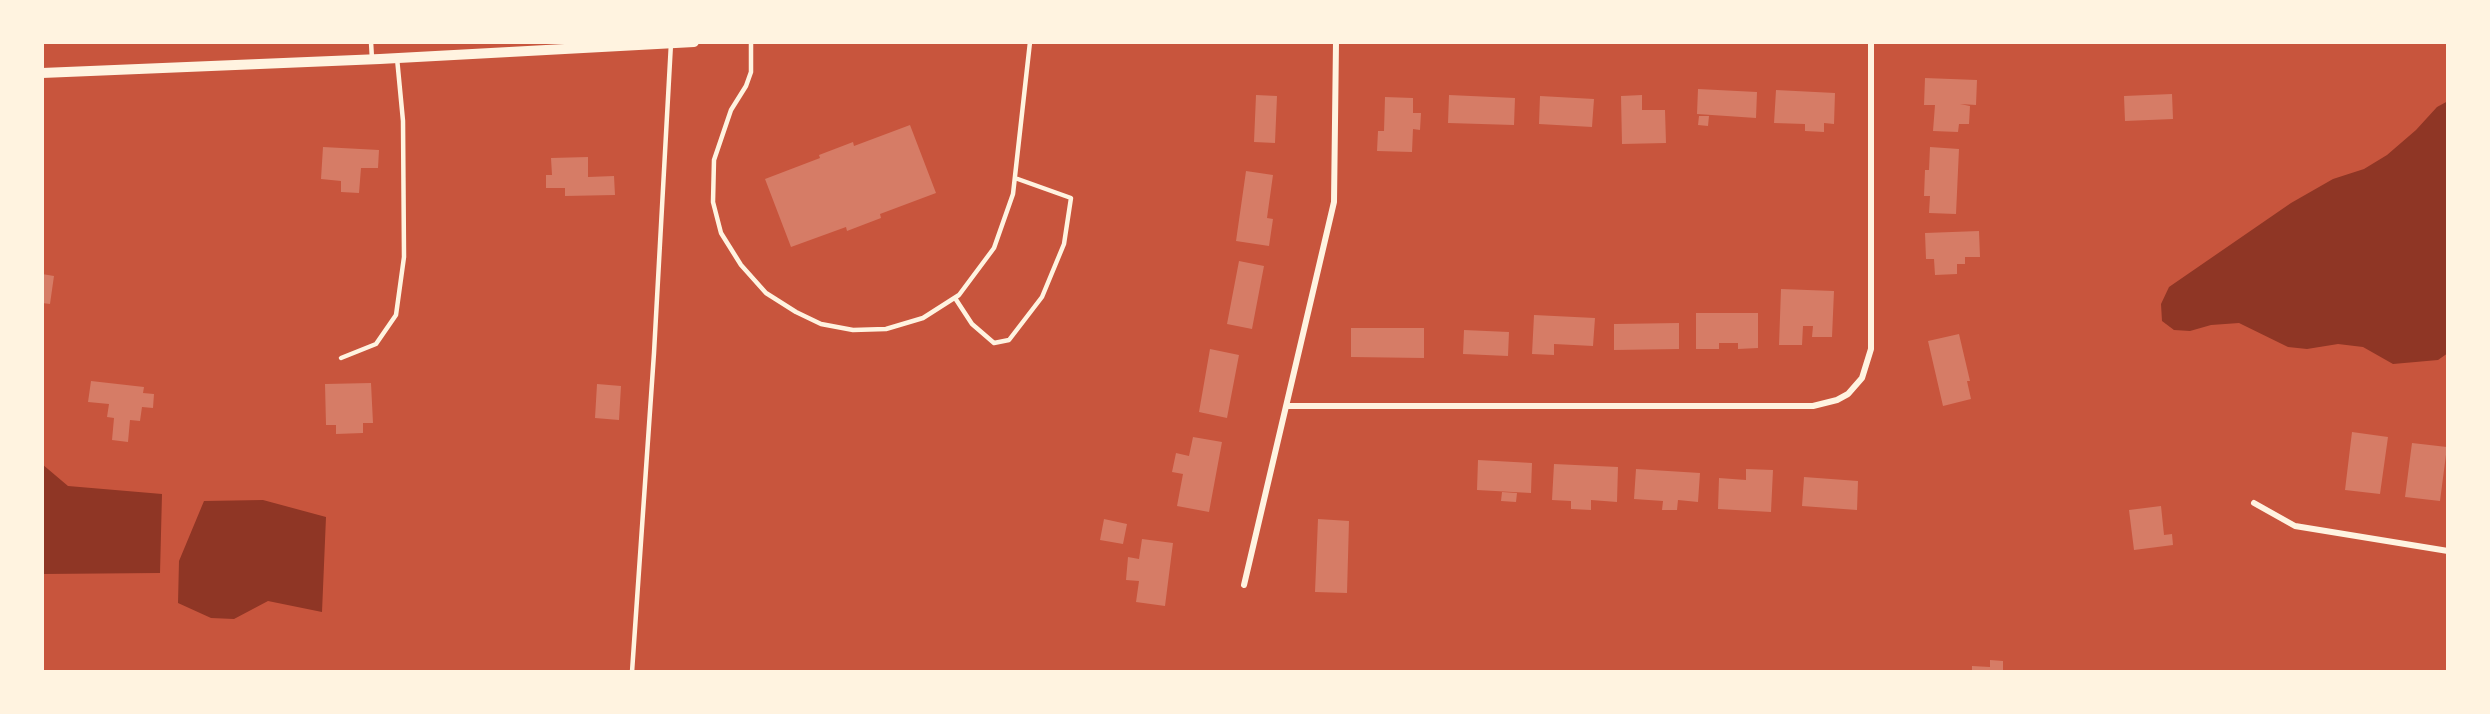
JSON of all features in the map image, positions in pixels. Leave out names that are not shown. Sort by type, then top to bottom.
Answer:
[{"type":"street","points":[[42,73],[397,58],[694,42]]},
{"type":"street","points":[[1244,585],[1334,202],[1336,42]]},
{"type":"street","points":[[1286,406],[1813,406],[1837,400],[1857,385],[1867,369],[1871,349],[1871,42]]},
{"type":"street","points":[[2254,503],[2295,526],[2448,551]]},
{"type":"lane","points":[[371,42],[372,59]]},
{"type":"lane","points":[[751,42],[751,72],[728,118],[714,160],[713,202],[721,232],[741,265],[766,293],[820,324],[853,330],[886,329],[923,318],[955,298],[994,248],[1013,194],[1030,42]]},
{"type":"lane","points":[[632,672],[654,353],[671,43]]},
{"type":"lane","points":[[341,358],[376,344],[396,315],[404,257],[403,121],[397,58]]},
{"type":"lane","points":[[955,298],[972,324],[994,343],[1009,340],[1042,297],[1064,244],[1071,198],[1015,178]]},
{"type":"shaded area","points":[[2448,101],[2448,353],[2438,360],[2393,364],[2363,347],[2338,344],[2307,349],[2288,347],[2239,323],[2211,325],[2190,331],[2174,330],[2162,321],[2161,304],[2169,287],[2291,203],[2333,179],[2364,169],[2387,155],[2416,130],[2437,107]]},
{"type":"shaded area","points":[[42,464],[68,486],[162,494],[160,573],[42,574]]},
{"type":"shaded area","points":[[263,500],[326,517],[322,612],[268,601],[234,619],[211,618],[178,603],[179,561],[204,501]]},
{"type":"building","points":[[1925,78],[1977,80],[1976,105],[1960,104],[1970,106],[1969,124],[1959,124],[1958,132],[1933,131],[1935,105],[1924,105]]},
{"type":"building","points":[[1698,89],[1757,92],[1756,118],[1697,114]]},
{"type":"building","points":[[1776,90],[1835,93],[1834,124],[1824,123],[1824,132],[1805,131],[1805,124],[1774,123]]},
{"type":"building","points":[[2172,94],[2173,119],[2125,121],[2124,96]]},
{"type":"building","points":[[1256,95],[1277,96],[1275,143],[1254,142]]},
{"type":"building","points":[[1449,95],[1515,98],[1514,125],[1448,123]]},
{"type":"building","points":[[1642,95],[1642,110],[1665,110],[1666,143],[1622,144],[1621,96]]},
{"type":"building","points":[[1540,96],[1594,99],[1592,127],[1539,124]]},
{"type":"building","points":[[1385,97],[1413,98],[1413,113],[1421,113],[1420,130],[1413,129],[1412,152],[1377,151],[1378,131],[1384,131]]},
{"type":"building","points":[[1699,116],[1709,116],[1708,126],[1698,125]]},
{"type":"building","points":[[910,125],[936,193],[880,214],[881,218],[847,231],[846,227],[791,247],[765,179],[820,158],[819,155],[853,142],[854,146]]},
{"type":"building","points":[[323,147],[379,150],[378,168],[361,168],[359,193],[341,192],[341,181],[321,179]]},
{"type":"building","points":[[1930,147],[1959,149],[1956,214],[1929,213],[1930,196],[1924,196],[1925,170],[1929,170]]},
{"type":"building","points":[[588,157],[588,177],[614,176],[615,195],[565,196],[565,188],[546,188],[546,175],[552,175],[551,158]]},
{"type":"building","points":[[1246,171],[1273,175],[1267,218],[1273,219],[1269,246],[1236,241]]},
{"type":"building","points":[[1979,231],[1980,257],[1965,257],[1965,264],[1957,264],[1957,274],[1935,275],[1934,259],[1926,259],[1925,233]]},
{"type":"building","points":[[1239,261],[1264,266],[1252,329],[1227,324]]},
{"type":"building","points":[[42,274],[54,276],[50,304],[42,303]]},
{"type":"building","points":[[1781,289],[1834,291],[1832,337],[1812,337],[1813,326],[1803,326],[1802,345],[1779,345]]},
{"type":"building","points":[[1696,313],[1758,313],[1758,348],[1738,349],[1738,343],[1719,343],[1719,349],[1696,349]]},
{"type":"building","points":[[1534,315],[1595,318],[1593,346],[1554,344],[1554,355],[1532,354]]},
{"type":"building","points":[[1679,323],[1679,349],[1614,350],[1614,324]]},
{"type":"building","points":[[1351,328],[1424,328],[1424,358],[1351,357]]},
{"type":"building","points":[[1464,330],[1509,332],[1508,356],[1463,354]]},
{"type":"building","points":[[1959,334],[1970,381],[1967,381],[1971,399],[1943,406],[1928,341]]},
{"type":"building","points":[[1210,349],[1239,355],[1227,418],[1199,412]]},
{"type":"building","points":[[91,381],[144,387],[143,393],[154,394],[153,408],[142,407],[140,421],[130,420],[128,442],[112,440],[114,418],[107,417],[109,404],[88,402]]},
{"type":"building","points":[[371,383],[373,423],[363,423],[363,433],[336,434],[336,425],[326,425],[325,384]]},
{"type":"building","points":[[597,384],[621,386],[619,420],[595,418]]},
{"type":"building","points":[[2352,432],[2388,437],[2380,494],[2345,490]]},
{"type":"building","points":[[1193,437],[1222,442],[1209,512],[1177,506],[1183,474],[1172,472],[1176,453],[1189,456]]},
{"type":"building","points":[[2412,443],[2447,447],[2440,501],[2405,497]]},
{"type":"building","points":[[1478,460],[1532,463],[1531,493],[1477,490]]},
{"type":"building","points":[[1554,464],[1618,467],[1617,502],[1591,500],[1591,510],[1571,509],[1571,501],[1552,500]]},
{"type":"building","points":[[1636,469],[1700,473],[1698,502],[1678,500],[1677,510],[1662,510],[1663,501],[1634,499]]},
{"type":"building","points":[[1746,469],[1773,470],[1771,512],[1718,509],[1719,478],[1746,480]]},
{"type":"building","points":[[1804,477],[1858,481],[1857,510],[1802,506]]},
{"type":"building","points":[[1502,492],[1517,493],[1516,502],[1501,501]]},
{"type":"building","points":[[2161,506],[2164,535],[2172,534],[2173,545],[2134,550],[2129,510]]},
{"type":"building","points":[[1104,519],[1127,524],[1123,544],[1100,540]]},
{"type":"building","points":[[1318,519],[1349,521],[1347,593],[1315,592]]},
{"type":"building","points":[[1142,539],[1173,543],[1165,606],[1136,602],[1139,581],[1126,580],[1128,557],[1139,559]]},
{"type":"building","points":[[1990,660],[2003,661],[2003,672],[1972,672],[1972,666],[1990,667]]}]
